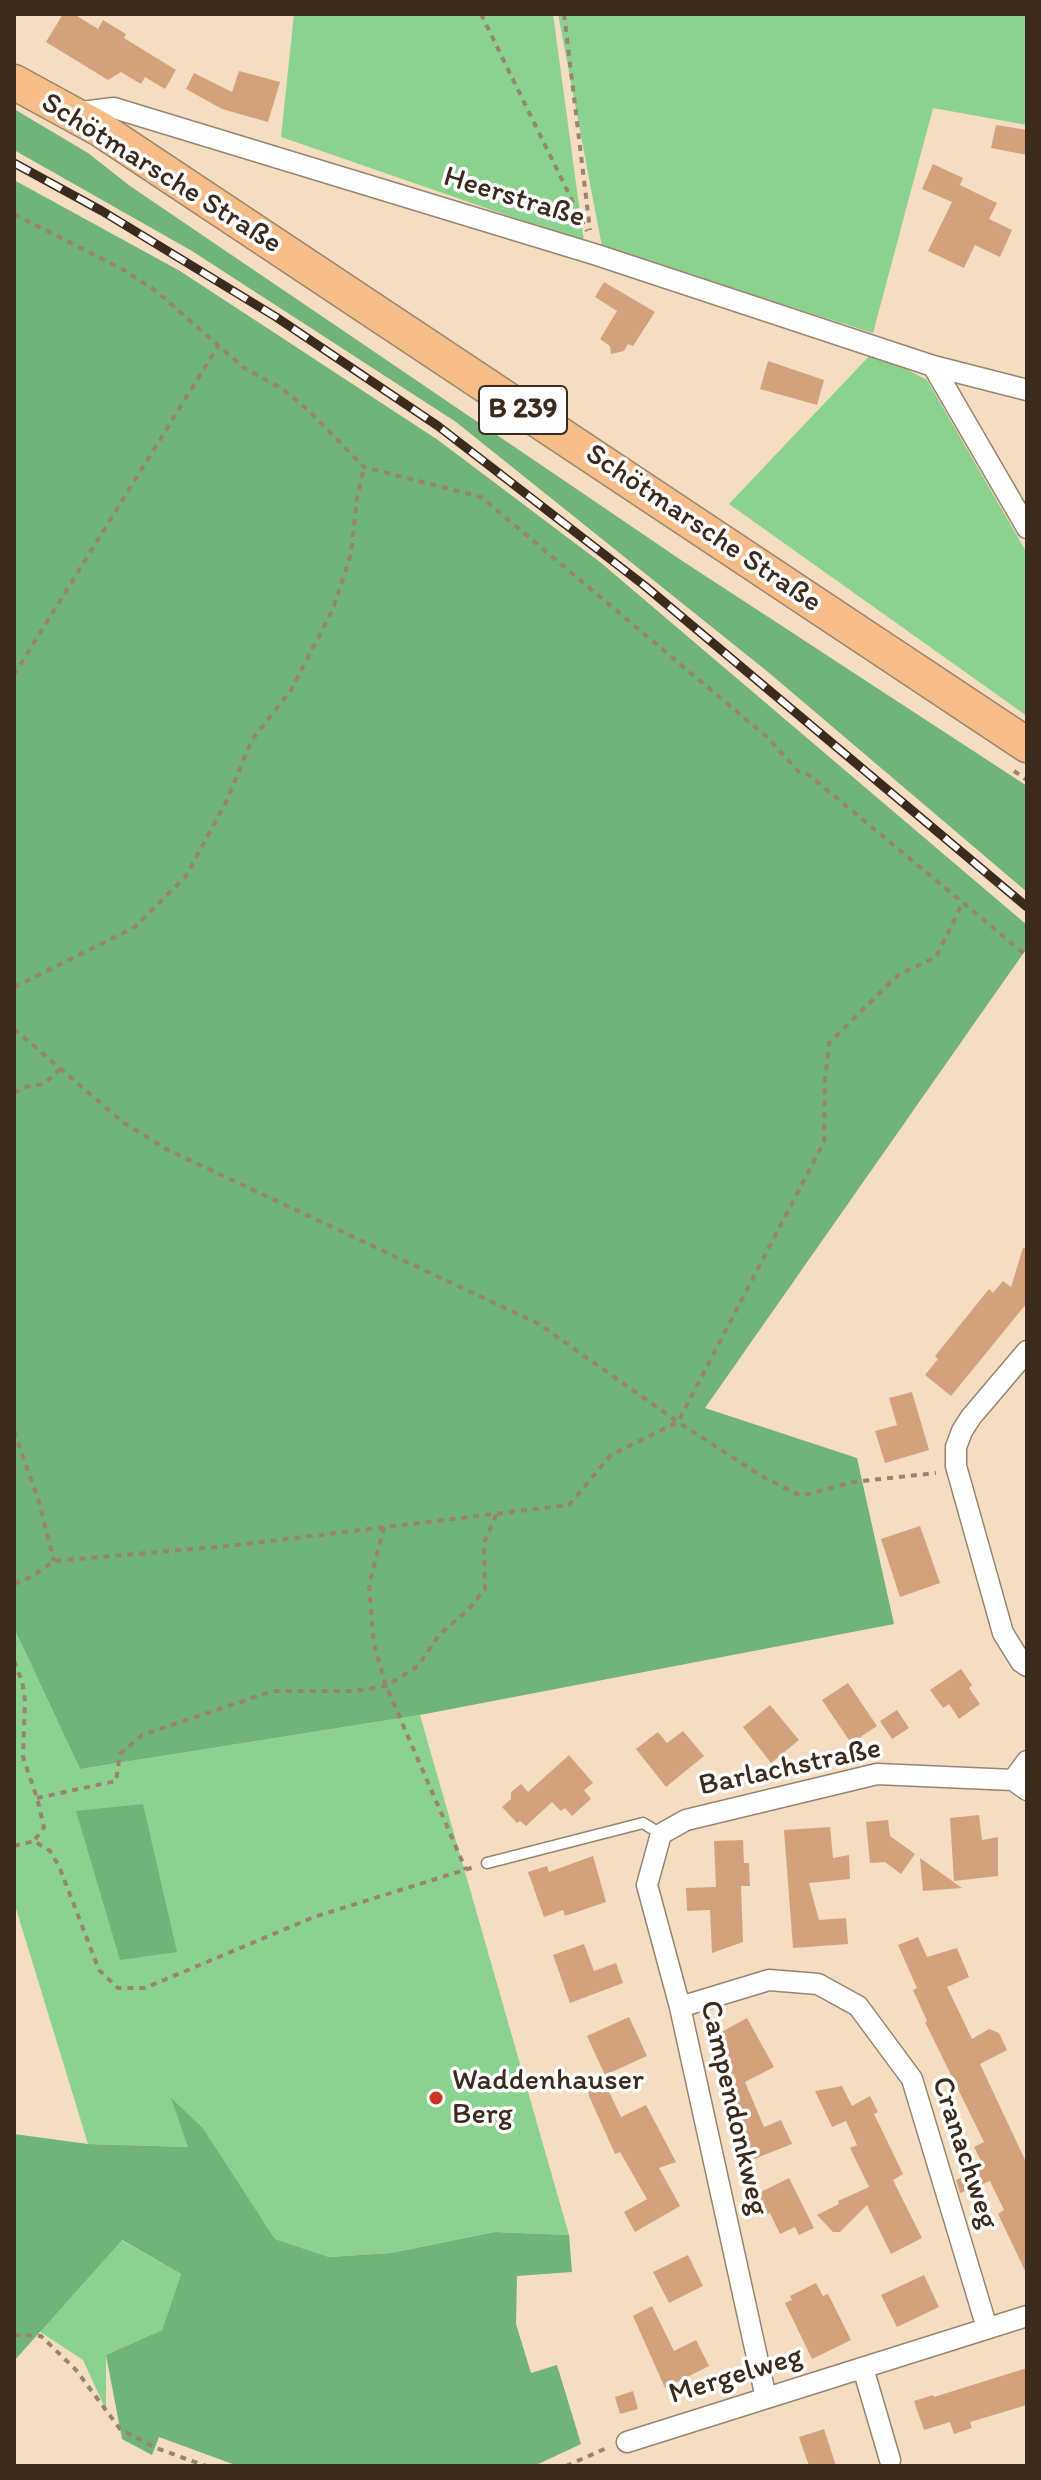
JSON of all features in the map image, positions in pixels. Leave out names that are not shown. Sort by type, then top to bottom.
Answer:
[{"type":"main road","name":"Schötmarsche Straße","points":[[14,82],[73,113],[1027,745]]},
{"type":"street","name":"Heerstraße","points":[[73,113],[114,108],[582,251],[933,366],[1027,390]]},
{"type":"street","points":[[933,366],[1027,528]]},
{"type":"street","points":[[1027,1351],[962,1431],[956,1447],[956,1466],[1003,1633],[1021,1662],[1027,1666]]},
{"type":"street","points":[[1020,1785],[1027,1761]]},
{"type":"street","name":"Barlachstraße","points":[[661,1834],[686,1820],[877,1774],[1020,1785]]},
{"type":"street","name":"Campendonkweg","points":[[661,1834],[647,1885],[680,2007],[766,2398]]},
{"type":"street","name":"Cranachweg","points":[[680,2007],[769,1980],[818,1984],[858,2006],[912,2079],[987,2328]]},
{"type":"street","name":"Mergelweg","points":[[627,2442],[1027,2316]]},
{"type":"street","points":[[863,2368],[890,2460]]},
{"type":"lane","points":[[487,1863],[643,1823],[661,1834]]},
{"type":"path","points":[[481,14],[591,238],[564,14]]},
{"type":"path","points":[[14,214],[122,269],[156,291],[244,368],[281,388],[299,403],[364,467],[481,497],[767,737],[799,772],[809,775],[1027,956]]},
{"type":"path","points":[[14,675],[218,346]]},
{"type":"path","points":[[14,987],[135,927],[186,876],[225,804],[252,740],[291,690],[333,609],[351,554],[364,467]]},
{"type":"path","points":[[14,1584],[31,1577],[54,1561],[228,1546],[569,1505],[611,1455],[678,1422],[824,1142],[829,1043],[898,975],[936,957],[963,902]]},
{"type":"path","points":[[14,1029],[124,1123],[168,1150],[539,1324],[678,1422],[763,1477],[801,1496],[853,1482],[939,1473],[956,1466]]},
{"type":"path","points":[[14,1093],[24,1087],[44,1084],[61,1069]]},
{"type":"path","points":[[14,1431],[38,1499],[54,1561]]},
{"type":"path","points":[[37,1798],[116,1781],[120,1754],[142,1735],[273,1691],[355,1691],[386,1686],[418,1666],[439,1635],[468,1610],[485,1589],[484,1543],[497,1513]]},
{"type":"path","points":[[384,1527],[369,1585],[374,1644],[386,1686],[466,1870]]},
{"type":"path","points":[[14,1661],[25,1700],[23,1757],[44,1827],[34,1841],[14,1846]]},
{"type":"path","points":[[34,1841],[50,1851],[59,1866],[99,1970],[118,1988],[145,1988],[314,1917],[487,1863]]},
{"type":"path","points":[[14,2335],[41,2336],[76,2370],[120,2429],[156,2448],[206,2466]]},
{"type":"path","points":[[566,2466],[627,2442]]},
{"type":"green space","points":[[294,14],[553,14],[584,242],[281,137]]},
{"type":"green space","points":[[558,14],[1027,14],[1027,125],[933,108],[873,333],[602,247]]},
{"type":"green space","points":[[14,109],[88,153],[130,186],[684,562],[1027,786],[1027,892],[768,672],[456,422],[192,251],[14,150]]},
{"type":"green space","points":[[14,180],[180,271],[438,440],[600,562],[1027,925],[1027,948],[705,1408],[857,1458],[894,1624],[420,1715],[80,1769],[14,1628]]},
{"type":"green space","points":[[873,352],[927,380],[1027,553],[1027,716],[729,504]]},
{"type":"green space","points":[[14,1628],[80,1769],[420,1715],[569,2235],[495,2232],[391,2253],[329,2257],[275,2239],[203,2128],[172,2100],[189,2147],[88,2144],[14,1902]]},
{"type":"green space","points":[[143,1804],[177,1952],[120,1960],[76,1811]]},
{"type":"green space","points":[[171,2098],[203,2128],[275,2239],[329,2257],[391,2253],[495,2232],[569,2235],[572,2272],[517,2276],[516,2324],[531,2373],[557,2365],[581,2444],[534,2466],[238,2466],[159,2437],[152,2455],[122,2439],[106,2355],[162,2330],[181,2274],[122,2240],[14,2361],[14,2134],[88,2144],[188,2147]]},
{"type":"green space","points":[[121,2240],[181,2274],[162,2330],[106,2355],[106,2410],[83,2360],[39,2331]]},
{"type":"building","points":[[63,14],[74,14],[98,29],[103,20],[126,34],[124,38],[176,70],[165,89],[145,77],[141,84],[121,72],[108,80],[46,42]]},
{"type":"building","points":[[239,71],[280,82],[268,122],[222,109],[186,89],[194,73],[232,92]]},
{"type":"building","points":[[996,125],[1027,130],[1027,155],[991,148]]},
{"type":"building","points":[[933,164],[963,178],[960,185],[997,203],[989,219],[1012,230],[1000,257],[975,245],[964,268],[928,251],[952,202],[922,189]]},
{"type":"building","points":[[604,282],[655,312],[633,346],[628,344],[624,351],[611,354],[610,346],[600,339],[617,311],[595,297]]},
{"type":"building","points":[[768,361],[824,380],[817,405],[760,389]]},
{"type":"building","points":[[1023,1248],[1027,1249],[1027,1303],[951,1396],[925,1375],[938,1359],[935,1356],[989,1289],[993,1293],[1003,1281],[1011,1287]]},
{"type":"building","points":[[912,1392],[929,1450],[885,1463],[875,1431],[897,1425],[889,1398]]},
{"type":"building","points":[[920,1526],[940,1583],[900,1597],[881,1539]]},
{"type":"building","points":[[961,1669],[980,1704],[959,1719],[949,1704],[943,1708],[930,1690]]},
{"type":"building","points":[[848,1683],[877,1726],[851,1743],[822,1700]]},
{"type":"building","points":[[770,1705],[799,1740],[771,1763],[743,1727]]},
{"type":"building","points":[[897,1710],[909,1728],[892,1739],[880,1721]]},
{"type":"building","points":[[683,1731],[704,1756],[666,1787],[636,1749],[658,1732],[667,1743]]},
{"type":"building","points":[[569,1755],[593,1783],[584,1790],[591,1799],[572,1816],[565,1808],[561,1811],[552,1802],[526,1826],[520,1821],[517,1823],[502,1807],[511,1799],[511,1792],[521,1784],[528,1792]]},
{"type":"building","points":[[979,1815],[982,1840],[998,1837],[998,1876],[954,1881],[950,1818]]},
{"type":"building","points":[[888,1820],[890,1836],[915,1854],[901,1874],[885,1862],[870,1863],[866,1822]]},
{"type":"building","points":[[830,1827],[833,1858],[849,1855],[850,1879],[809,1883],[819,1920],[846,1918],[848,1944],[793,1948],[784,1830]]},
{"type":"building","points":[[743,1840],[744,1863],[749,1863],[750,1886],[741,1886],[743,1942],[712,1953],[710,1910],[687,1911],[686,1888],[716,1887],[714,1841]]},
{"type":"building","points":[[593,1856],[606,1902],[565,1916],[563,1910],[544,1917],[528,1872],[547,1866],[549,1872]]},
{"type":"building","points":[[920,1858],[962,1888],[923,1891]]},
{"type":"building","points":[[918,1937],[927,1957],[957,1948],[969,1977],[947,1987],[972,2039],[989,2029],[999,2033],[1007,2050],[980,2064],[1027,2164],[1027,2275],[998,2214],[1004,2210],[990,2181],[960,2193],[956,2180],[984,2167],[974,2147],[984,2142],[925,2022],[913,1990],[917,1988],[898,1945]]},
{"type":"building","points":[[584,1944],[594,1971],[616,1963],[623,1983],[570,2003],[553,1955]]},
{"type":"building","points":[[629,2017],[647,2056],[605,2075],[587,2036]]},
{"type":"building","points":[[747,2018],[774,2067],[745,2082],[764,2127],[781,2120],[792,2144],[754,2159],[737,2120],[743,2117],[707,2040]]},
{"type":"building","points":[[604,2081],[621,2117],[646,2105],[676,2162],[659,2168],[680,2206],[635,2232],[624,2212],[647,2199],[620,2152],[615,2154],[589,2096],[588,2088]]},
{"type":"building","points":[[842,2086],[852,2106],[870,2096],[878,2112],[874,2114],[903,2174],[893,2180],[922,2238],[891,2254],[867,2205],[840,2232],[833,2232],[817,2215],[869,2187],[850,2148],[857,2145],[846,2121],[832,2127],[815,2091]]},
{"type":"building","points":[[789,2178],[814,2228],[799,2235],[795,2227],[780,2234],[770,2213],[765,2215],[755,2195]]},
{"type":"building","points":[[688,2255],[703,2286],[669,2303],[653,2272]]},
{"type":"building","points":[[924,2275],[939,2307],[897,2327],[881,2295]]},
{"type":"building","points":[[816,2283],[823,2296],[828,2294],[851,2340],[812,2359],[785,2303],[792,2300],[790,2296]]},
{"type":"building","points":[[652,2306],[674,2351],[696,2340],[709,2366],[665,2388],[633,2316]]},
{"type":"building","points":[[1027,2368],[1027,2405],[970,2422],[972,2428],[954,2434],[950,2422],[924,2430],[914,2401]]},
{"type":"building","points":[[633,2391],[638,2409],[620,2414],[615,2397]]},
{"type":"building","points":[[824,2429],[836,2466],[809,2466],[799,2437]]},
{"type":"railway","points":[[14,163],[102,211],[276,317],[438,426],[645,586],[1027,907]]},
{"type":"place","name":"Waddenhauser Berg","points":[[436,2098]]}]
